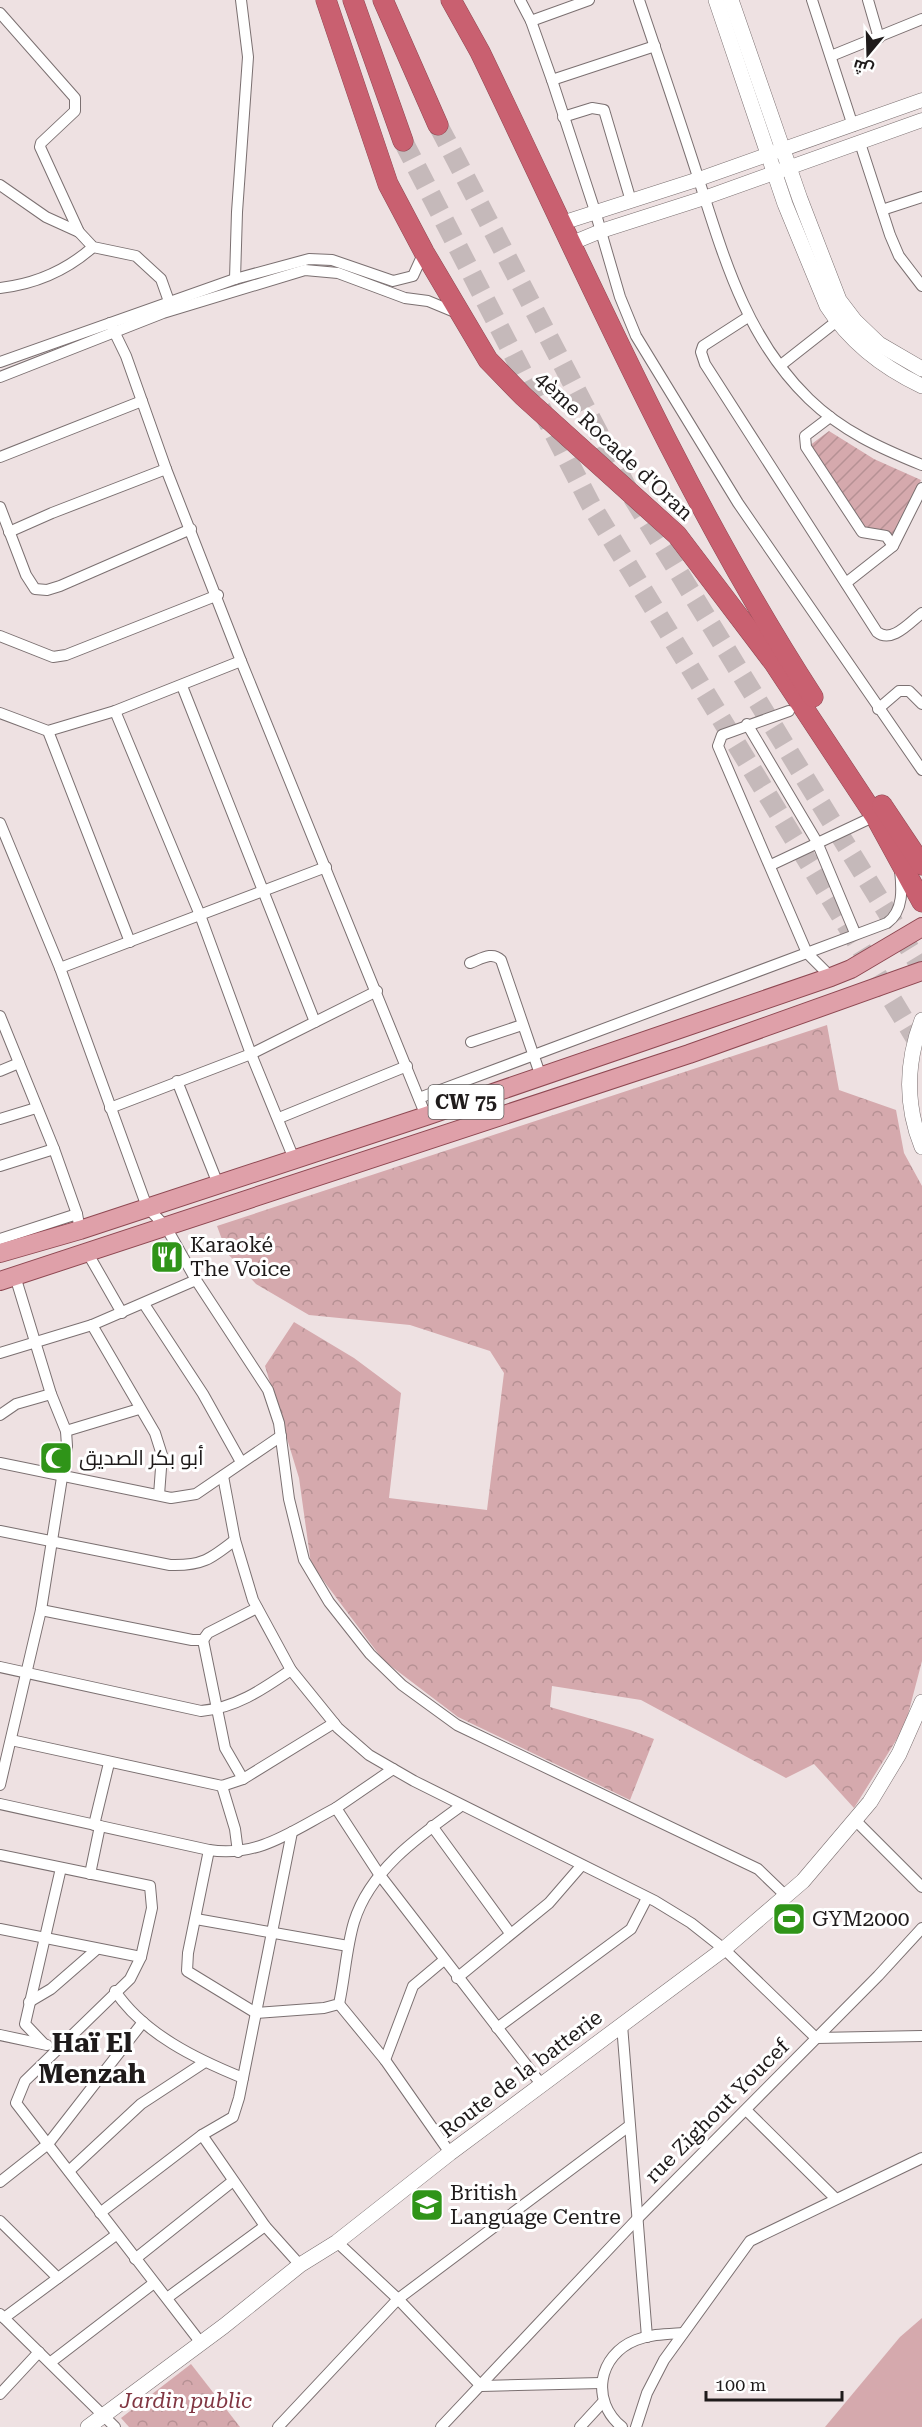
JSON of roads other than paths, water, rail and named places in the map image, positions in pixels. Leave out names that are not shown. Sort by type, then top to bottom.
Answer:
[{"type":"highway","name":"4ème Rocade d'Oran","points":[[326,0],[388,184],[460,316],[488,360],[524,396],[677,535],[774,663],[875,816],[922,902]]},
{"type":"highway","points":[[353,0],[403,141]]},
{"type":"highway","points":[[383,0],[438,125]]},
{"type":"highway","name":"4ème Rocade d'Oran","points":[[451,0],[480,52],[663,438],[785,655],[922,865]]},
{"type":"main road","points":[[716,0],[778,152]]},
{"type":"main road","points":[[731,0],[778,152],[801,246],[827,306],[837,321],[863,348],[894,372],[922,386]]},
{"type":"main road","points":[[782,168],[839,300],[855,321],[879,344],[922,369]]},
{"type":"main road","name":"CW 75","points":[[0,1253],[79,1222],[147,1207],[218,1184],[426,1116],[831,977],[871,958],[922,927]]},
{"type":"main road","points":[[8,1278],[678,1058],[922,971]]},
{"type":"main road","points":[[922,1020],[911,1054],[909,1086],[913,1120],[922,1148]]},
{"type":"main road","name":"Route de la batterie","points":[[88,2427],[201,2343],[300,2265],[337,2242],[541,2084],[724,1949],[815,1868],[856,1821],[884,1780],[921,1708]]},
{"type":"street","points":[[235,279],[237,212],[248,57],[242,0]]},
{"type":"street","points":[[520,0],[531,21],[552,80],[596,212],[620,297],[636,336],[738,502],[922,770]]},
{"type":"street","points":[[531,21],[589,0]]},
{"type":"street","points":[[639,0],[704,198],[748,317],[781,365],[809,399],[830,417],[869,443],[922,465]]},
{"type":"street","points":[[812,0],[853,126]]},
{"type":"street","points":[[868,0],[879,38]]},
{"type":"street","points":[[0,13],[75,98],[75,111],[41,142],[40,147],[79,232],[93,247],[136,256],[161,279],[170,306]]},
{"type":"street","points":[[831,56],[922,19]]},
{"type":"street","points":[[552,80],[655,46]]},
{"type":"street","points":[[562,222],[699,180],[922,100]]},
{"type":"street","points":[[563,117],[592,108],[604,110],[630,201]]},
{"type":"street","points":[[572,243],[922,120]]},
{"type":"street","points":[[860,143],[899,256],[922,286]]},
{"type":"street","points":[[0,185],[46,217],[79,232]]},
{"type":"street","points":[[882,210],[922,197]]},
{"type":"street","points":[[0,288],[52,275],[76,262],[93,247]]},
{"type":"street","points":[[0,377],[112,328],[235,279],[309,259],[400,281],[413,276],[424,252]]},
{"type":"street","points":[[170,306],[304,270],[339,267],[405,298],[428,301],[460,316]]},
{"type":"street","points":[[748,317],[703,345],[701,357],[880,635],[887,637],[895,634],[922,613]]},
{"type":"street","points":[[781,365],[837,321]]},
{"type":"street","points":[[0,362],[112,328]]},
{"type":"street","points":[[112,328],[126,356],[166,469],[426,1116]]},
{"type":"street","points":[[0,457],[142,401]]},
{"type":"street","points":[[830,417],[804,436],[806,447],[862,532],[886,536],[893,546]]},
{"type":"street","points":[[9,532],[166,469]]},
{"type":"street","points":[[846,583],[893,546],[922,488]]},
{"type":"street","points":[[0,507],[29,582],[35,589],[47,590],[191,529]]},
{"type":"street","points":[[0,636],[53,657],[66,655],[218,595]]},
{"type":"street","points":[[0,712],[48,731],[115,711],[242,661]]},
{"type":"street","points":[[182,686],[315,1022]]},
{"type":"street","points":[[878,708],[899,691],[909,691],[922,704]]},
{"type":"street","points":[[115,711],[200,915],[251,1054],[294,1158]]},
{"type":"street","points":[[789,711],[747,724],[722,735],[719,749],[771,865],[807,953],[831,977]]},
{"type":"street","points":[[747,724],[817,842],[855,933]]},
{"type":"street","points":[[48,731],[130,942]]},
{"type":"street","points":[[771,865],[875,816]]},
{"type":"street","points":[[0,823],[60,968],[147,1207],[166,1227],[196,1280],[268,1390],[281,1436],[298,1544],[312,1578],[370,1654],[402,1685],[457,1725],[758,1869],[785,1895]]},
{"type":"street","points":[[419,1098],[886,922],[895,916],[900,898],[898,858]]},
{"type":"street","points":[[60,968],[326,867]]},
{"type":"street","points":[[470,963],[488,956],[499,958],[541,1077]]},
{"type":"street","points":[[110,1108],[251,1054],[377,991]]},
{"type":"street","points":[[0,1239],[79,1222],[54,1149],[1,1021]]},
{"type":"street","points":[[471,1042],[522,1025]]},
{"type":"street","points":[[0,1071],[19,1063]]},
{"type":"street","points":[[279,1118],[407,1066]]},
{"type":"street","points":[[177,1081],[218,1184]]},
{"type":"street","points":[[0,1119],[36,1108]]},
{"type":"street","points":[[0,1166],[54,1149]]},
{"type":"street","points":[[87,1252],[122,1313]]},
{"type":"street","points":[[0,1785],[41,1610],[68,1446],[66,1431],[51,1394],[36,1342],[8,1278]]},
{"type":"street","points":[[0,1353],[92,1325],[196,1280]]},
{"type":"street","points":[[144,1304],[203,1394],[241,1462]]},
{"type":"street","points":[[92,1325],[155,1433],[162,1455],[159,1495]]},
{"type":"street","points":[[0,1415],[16,1404],[51,1394]]},
{"type":"street","points":[[66,1431],[139,1409]]},
{"type":"street","points":[[0,1463],[171,1498],[196,1494],[281,1436]]},
{"type":"street","points":[[223,1476],[235,1540],[257,1608],[291,1670],[334,1723],[369,1755],[461,1806],[647,1898],[691,1923],[724,1949],[816,2038],[922,2036]]},
{"type":"street","points":[[0,1531],[170,1565],[194,1565],[210,1560],[235,1540]]},
{"type":"street","points":[[243,1779],[225,1748],[203,1640],[208,1633],[257,1608]]},
{"type":"street","points":[[41,1610],[192,1640],[203,1640]]},
{"type":"street","points":[[0,1666],[201,1711],[218,1710],[256,1694],[291,1670]]},
{"type":"street","points":[[11,1740],[222,1786],[243,1779],[334,1723]]},
{"type":"street","points":[[90,1874],[109,1763]]},
{"type":"street","points":[[0,1804],[209,1850],[238,1852],[261,1846],[292,1832],[336,1808],[393,1769]]},
{"type":"street","points":[[222,1786],[235,1829],[238,1852]]},
{"type":"street","points":[[450,2153],[385,2060],[339,2004],[348,1946],[358,1912],[379,1874],[432,1826],[461,1806]]},
{"type":"street","points":[[336,1808],[379,1874],[541,2084]]},
{"type":"street","points":[[856,1821],[922,1887]]},
{"type":"street","points":[[432,1826],[510,1933]]},
{"type":"street","points":[[100,2213],[202,2135],[232,2117],[243,2078],[292,1832]]},
{"type":"street","points":[[209,1850],[188,1953],[187,1971],[256,2013],[324,2008],[339,2004]]},
{"type":"street","points":[[0,1856],[150,1886],[152,1908],[141,1958],[130,1979],[115,1991],[61,2048],[25,2081],[16,2103],[201,2343]]},
{"type":"street","points":[[457,1978],[555,1897],[581,1866]]},
{"type":"street","points":[[25,2024],[61,1868]]},
{"type":"street","points":[[497,2028],[631,1929],[647,1898]]},
{"type":"street","points":[[196,1919],[272,1935],[348,1946]]},
{"type":"street","name":"rue Zighout Youcef","points":[[441,2427],[639,2218],[922,1928]]},
{"type":"street","points":[[0,1929],[141,1958]]},
{"type":"street","points":[[29,2002],[51,1989],[97,1949]]},
{"type":"street","points":[[385,2060],[413,1986],[444,1960]]},
{"type":"street","points":[[115,1991],[143,2022],[205,2062],[243,2078]]},
{"type":"street","points":[[0,2182],[48,2144],[143,2022]]},
{"type":"street","points":[[3,2035],[25,2024]]},
{"type":"street","points":[[25,2024],[44,2044]]},
{"type":"street","points":[[622,2025],[647,2337]]},
{"type":"street","points":[[3,2035],[61,2048]]},
{"type":"street","points":[[69,2171],[141,2104],[205,2062]]},
{"type":"street","points":[[746,2110],[835,2198]]},
{"type":"street","points":[[278,2427],[399,2299],[629,2126]]},
{"type":"street","points":[[202,2135],[265,2226],[300,2265]]},
{"type":"street","points":[[636,2427],[656,2374],[750,2241],[922,2158]]},
{"type":"street","points":[[135,2259],[233,2181]]},
{"type":"street","points":[[0,2221],[58,2278]]},
{"type":"street","points":[[167,2298],[265,2226]]},
{"type":"street","points":[[115,2427],[2,2316],[116,2235]]},
{"type":"street","points":[[337,2242],[399,2299],[481,2386],[601,2382]]},
{"type":"street","points":[[51,2362],[154,2283]]},
{"type":"street","points":[[622,2427],[612,2418],[603,2402],[601,2382],[610,2362],[626,2345],[647,2337],[683,2334]]},
{"type":"street","points":[[0,2394],[39,2352]]},
{"type":"street","points":[[580,2427],[603,2402]]},
{"type":"tunnel","points":[[438,125],[627,488],[922,969]]},
{"type":"tunnel","points":[[403,141],[591,505],[922,1049]]},
{"type":"place","name":"Karaoké The Voice","points":[[167,1257]]},
{"type":"place","name":"أبو بكر الصديق","points":[[56,1458]]},
{"type":"place","name":"GYM2000","points":[[789,1919]]},
{"type":"place","name":"British Language Centre","points":[[427,2205]]},
{"type":"district","name":"Haï El Menzah","points":[[92,2058]]},
{"type":"park label","name":"Jardin public","points":[[186,2401]]}]
